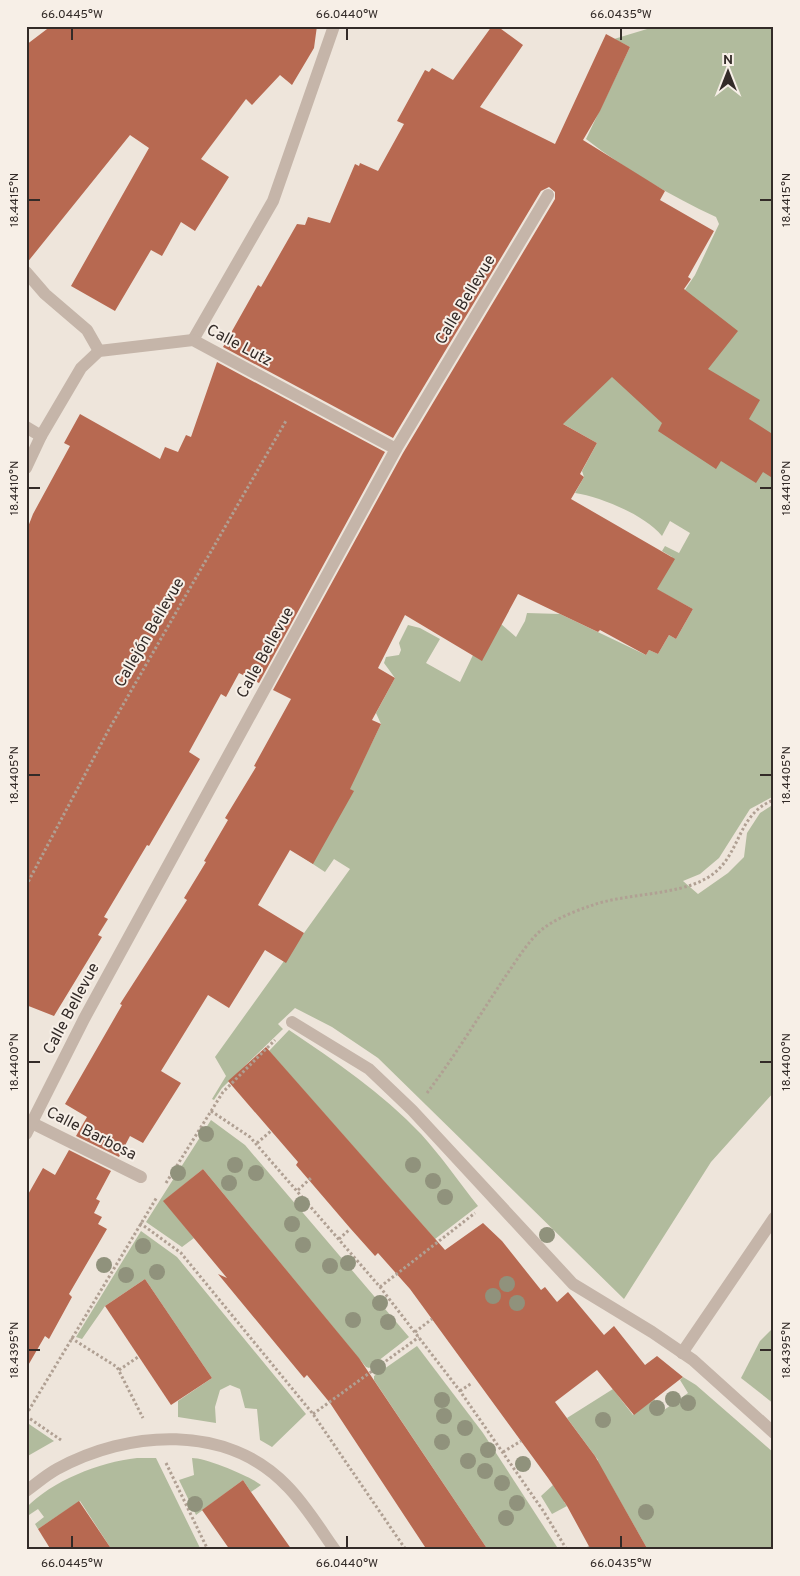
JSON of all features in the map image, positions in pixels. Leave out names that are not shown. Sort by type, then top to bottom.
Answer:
[{"type":"street","points":[[193,340],[272,201],[334,26]]},
{"type":"street","name":"Calle Bellevue","points":[[28,1125],[396,449],[548,195]]},
{"type":"street","points":[[26,272],[45,294],[87,330],[99,351],[81,368],[41,436],[26,468]]},
{"type":"street","name":"Calle Lutz","points":[[99,351],[193,340],[396,449]]},
{"type":"street","points":[[26,427],[41,436]]},
{"type":"street","points":[[292,1022],[369,1069],[412,1110],[573,1284],[682,1353],[774,1433]]},
{"type":"street","name":"Calle Barbosa","points":[[28,1125],[141,1177]]},
{"type":"street","points":[[682,1353],[774,1218]]},
{"type":"street","points":[[26,1491],[56,1469],[88,1454],[117,1445],[154,1439],[188,1440],[215,1444],[237,1451],[258,1462],[287,1486],[335,1550]]},
{"type":"path","name":"Callejón Bellevue","points":[[26,886],[108,731],[300,397]]},
{"type":"path","points":[[422,1099],[450,1063],[526,948],[545,927],[591,905],[613,899],[687,886],[707,878],[722,868],[754,811],[774,800]]},
{"type":"path","points":[[64,1442],[26,1416],[140,1223],[210,1111],[223,1092],[292,1022]]},
{"type":"path","points":[[210,1111],[250,1136],[257,1143],[380,1286],[460,1391],[503,1452],[567,1550]]},
{"type":"path","points":[[257,1143],[272,1131]]},
{"type":"path","points":[[298,1190],[312,1177]]},
{"type":"path","points":[[380,1286],[493,1199]]},
{"type":"path","points":[[140,1223],[182,1253],[313,1414],[406,1550]]},
{"type":"path","points":[[339,1239],[350,1228]]},
{"type":"path","points":[[415,1332],[432,1319]]},
{"type":"path","points":[[313,1414],[419,1337]]},
{"type":"path","points":[[120,1370],[138,1357]]},
{"type":"path","points":[[460,1391],[472,1383]]},
{"type":"path","points":[[503,1452],[520,1441]]},
{"type":"path","points":[[26,1546],[29,1550]]},
{"type":"path","points":[[584,1550],[589,1547]]},
{"type":"green space","points":[[657,26],[774,26],[774,796],[750,809],[719,858],[700,874],[683,881],[698,894],[728,873],[744,857],[747,833],[760,813],[774,804],[774,1092],[711,1162],[624,1299],[378,1058],[332,1027],[295,1008],[278,1024],[283,1029],[222,1088],[214,1100],[212,1099],[226,1076],[215,1057],[350,869],[334,859],[325,872],[296,853],[353,791],[341,784],[363,761],[381,724],[376,713],[395,678],[384,663],[386,657],[399,655],[401,650],[399,643],[408,625],[420,628],[440,639],[426,663],[460,682],[473,655],[501,624],[516,637],[525,621],[527,613],[560,614],[646,655],[649,650],[658,654],[669,635],[676,639],[693,609],[654,588],[672,557],[662,551],[665,546],[679,553],[690,533],[670,521],[662,536],[645,521],[622,508],[597,498],[575,493],[584,477],[582,471],[597,443],[549,416],[660,327],[695,275],[719,224],[716,217],[649,182],[586,139],[630,47],[614,39]]},
{"type":"green space","points":[[289,1030],[358,1078],[406,1119],[436,1151],[478,1206],[435,1239],[269,1051]]},
{"type":"green space","points":[[211,1120],[245,1145],[409,1337],[369,1368],[366,1367],[203,1169],[164,1201],[194,1238],[182,1247],[146,1222]]},
{"type":"green space","points":[[141,1231],[177,1257],[306,1414],[272,1447],[260,1440],[257,1409],[245,1408],[240,1389],[230,1385],[220,1390],[215,1407],[216,1423],[178,1417],[178,1401],[212,1378],[145,1279],[105,1306],[82,1339],[76,1337]]},
{"type":"green space","points":[[774,1327],[774,1404],[741,1378],[760,1341]]},
{"type":"green space","points":[[417,1346],[483,1433],[559,1550],[488,1550],[374,1380],[374,1376]]},
{"type":"green space","points":[[683,1377],[696,1385],[774,1453],[774,1550],[648,1550],[607,1478],[564,1502],[567,1506],[552,1514],[541,1496],[553,1485],[557,1490],[598,1460],[567,1418],[613,1389],[633,1415],[654,1399],[664,1410],[688,1393],[680,1380]]},
{"type":"green space","points":[[26,1422],[54,1441],[26,1457]]},
{"type":"green space","points":[[137,1458],[156,1458],[201,1550],[112,1550],[80,1501],[38,1529],[35,1524],[44,1517],[38,1509],[26,1517],[26,1508],[49,1489],[63,1481],[92,1468]]},
{"type":"green space","points":[[192,1458],[228,1468],[261,1485],[251,1492],[243,1480],[196,1515],[179,1480],[194,1475]]},
{"type":"building","points":[[51,26],[317,26],[314,48],[292,85],[280,75],[252,105],[246,99],[201,159],[229,177],[195,231],[181,222],[162,256],[151,250],[115,311],[71,286],[149,148],[130,135],[26,264],[26,45]]},
{"type":"building","points":[[492,26],[497,26],[523,45],[480,107],[555,144],[606,34],[630,47],[600,111],[583,140],[665,191],[660,200],[714,231],[688,277],[691,279],[684,289],[738,331],[708,369],[760,400],[749,419],[774,435],[774,479],[763,472],[756,483],[721,461],[716,469],[658,431],[662,423],[612,377],[563,424],[597,443],[580,474],[584,477],[571,499],[675,559],[657,589],[693,609],[676,639],[669,635],[658,654],[649,650],[646,655],[600,630],[598,632],[518,594],[482,661],[405,615],[378,668],[395,678],[372,720],[381,724],[350,789],[354,791],[313,864],[290,850],[258,905],[304,933],[286,963],[265,950],[229,1008],[208,995],[161,1071],[181,1083],[143,1143],[130,1136],[119,1157],[76,1136],[87,1117],[65,1104],[122,1005],[120,1004],[187,900],[184,898],[228,820],[225,818],[256,767],[254,766],[291,699],[273,690],[403,453],[555,199],[555,192],[549,187],[541,191],[393,438],[223,347],[258,285],[261,287],[297,224],[305,225],[308,217],[330,223],[355,164],[359,166],[360,163],[378,171],[404,124],[397,121],[425,70],[429,72],[432,68],[453,80]]},
{"type":"building","points":[[217,362],[385,452],[259,683],[239,673],[226,697],[221,694],[189,752],[200,759],[149,846],[147,845],[104,917],[108,919],[98,935],[102,937],[54,1016],[26,1005],[26,532],[33,514],[70,446],[64,443],[80,414],[160,459],[165,447],[178,452],[186,435],[191,437]]},
{"type":"building","points":[[266,1047],[445,1250],[483,1223],[502,1241],[541,1290],[545,1287],[557,1302],[568,1292],[604,1335],[614,1326],[645,1365],[657,1356],[683,1377],[634,1415],[597,1370],[555,1402],[595,1456],[648,1550],[591,1550],[567,1506],[548,1478],[410,1289],[378,1253],[375,1256],[350,1228],[296,1165],[298,1162],[228,1081]]},
{"type":"building","points":[[69,1150],[111,1171],[96,1199],[100,1201],[94,1213],[102,1217],[98,1224],[107,1229],[69,1294],[72,1297],[49,1339],[45,1336],[26,1369],[26,1198],[43,1168],[55,1175]]},
{"type":"building","points":[[203,1169],[359,1358],[488,1550],[427,1550],[330,1403],[307,1375],[304,1378],[218,1274],[227,1278],[163,1201]]},
{"type":"building","points":[[145,1279],[212,1378],[171,1405],[105,1306]]},
{"type":"building","points":[[243,1480],[292,1550],[230,1550],[202,1510]]},
{"type":"building","points":[[79,1501],[112,1550],[51,1550],[38,1529]]}]
